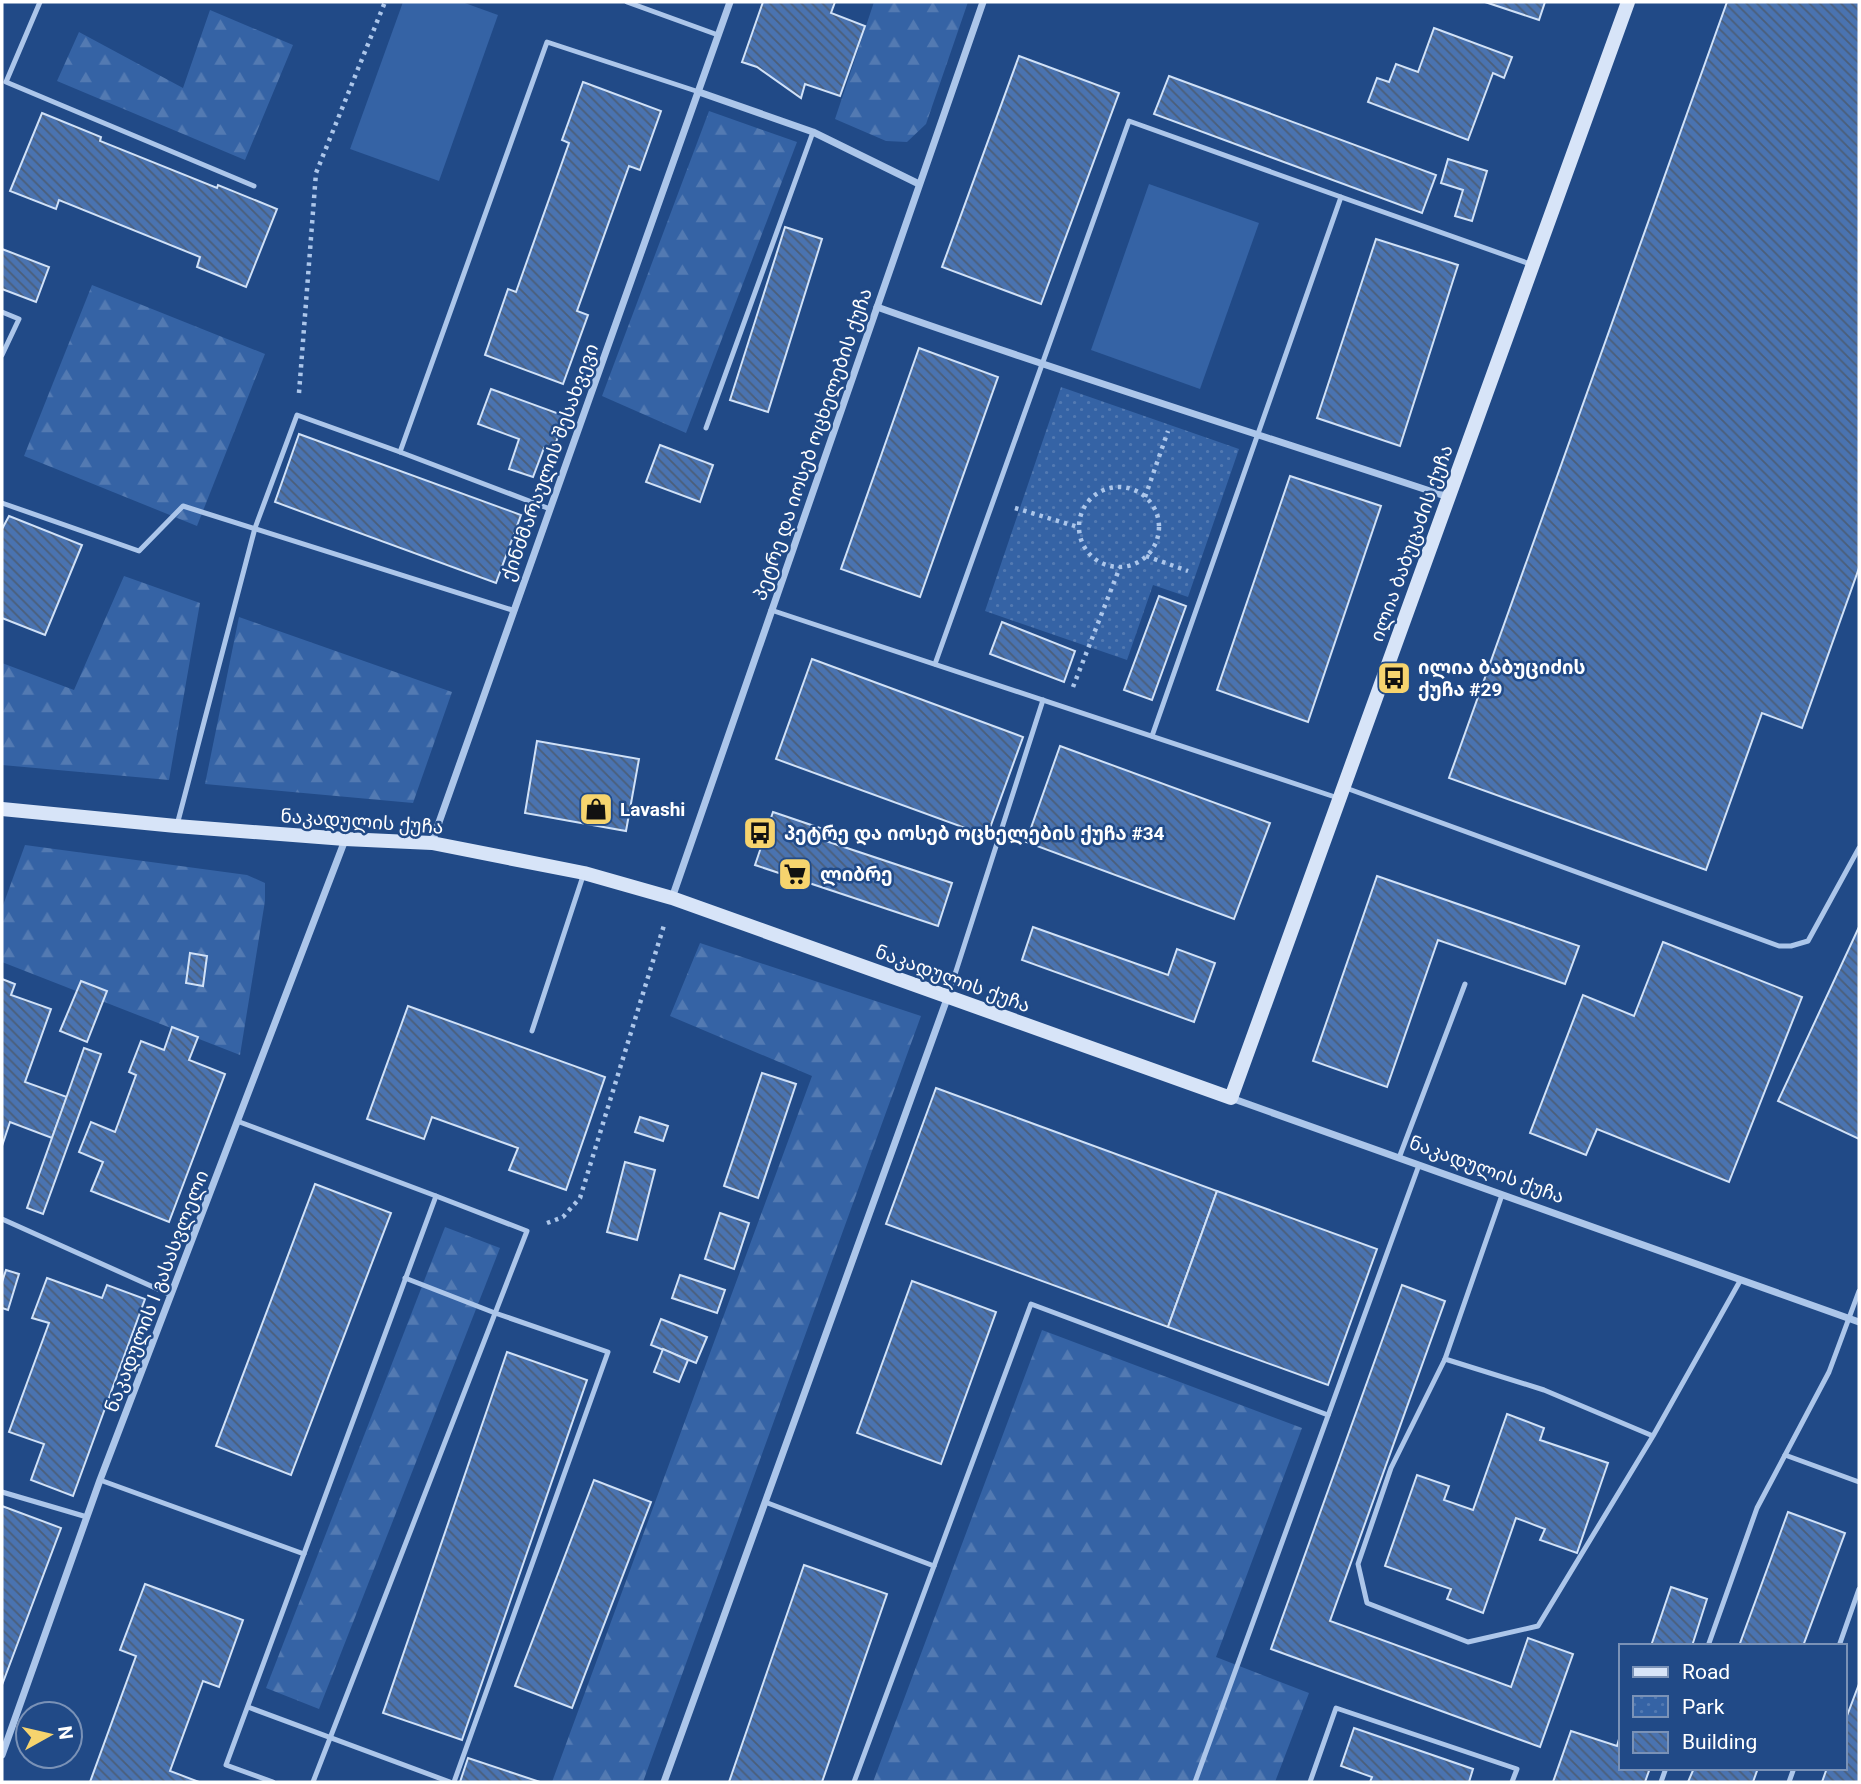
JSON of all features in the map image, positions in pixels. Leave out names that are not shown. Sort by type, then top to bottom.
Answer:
[{"type":"street","name":"ქინძმარაულის შესახვევი","points":[[432,843],[512,610],[730,2]]},
{"type":"street","name":"პეტრე და იოსებ ოცხელების ქუჩა","points":[[672,898],[983,2]]},
{"type":"street","name":"ილია ბაბუცაძის ქუჩა","points":[[1231,1098],[1628,2]]},
{"type":"street","points":[[699,92],[813,132],[919,184]]},
{"type":"street","points":[[877,307],[1042,366],[1177,407],[1448,497]]},
{"type":"street","name":"ნაკადულის ქუჩა","points":[[2,809],[176,826],[432,843],[584,873],[672,898],[1859,1322]]},
{"type":"street","name":"ნაკადულის I გასასვლელი","points":[[2,1755],[100,1480],[345,839]]},
{"type":"street","points":[[664,1782],[948,996]]},
{"type":"lane","points":[[40,2],[6,82],[254,186]]},
{"type":"lane","points":[[627,2],[718,36]]},
{"type":"lane","points":[[401,452],[547,42],[699,92]]},
{"type":"lane","points":[[935,664],[1129,121],[1532,265]]},
{"type":"lane","points":[[706,428],[813,132]]},
{"type":"lane","points":[[1152,736],[1341,197]]},
{"type":"lane","points":[[2,312],[19,319],[2,355]]},
{"type":"lane","points":[[176,826],[255,527],[297,415],[550,509]]},
{"type":"lane","points":[[2,503],[139,551],[183,506],[512,610]]},
{"type":"lane","points":[[771,610],[1152,736],[1341,792],[1779,946],[1808,941],[1859,848]]},
{"type":"lane","points":[[948,996],[1043,700]]},
{"type":"lane","points":[[532,1031],[584,873]]},
{"type":"lane","points":[[1399,1158],[1465,984]]},
{"type":"lane","points":[[237,1121],[527,1231],[313,1782]]},
{"type":"lane","points":[[1195,1782],[1419,1165]]},
{"type":"lane","points":[[1502,1195],[1445,1359],[1391,1468],[1357,1564],[1367,1603],[1468,1642],[1538,1626],[1653,1436],[1740,1280]]},
{"type":"lane","points":[[273,1782],[226,1765],[436,1196]]},
{"type":"lane","points":[[2,1219],[172,1295]]},
{"type":"lane","points":[[248,1707],[452,1782],[608,1352],[405,1278]]},
{"type":"lane","points":[[1709,1644],[1756,1508],[1829,1372],[1859,1290]]},
{"type":"lane","points":[[854,1782],[1031,1304],[1328,1415]]},
{"type":"lane","points":[[1445,1359],[1544,1390],[1653,1436]]},
{"type":"lane","points":[[1785,1455],[1859,1482]]},
{"type":"lane","points":[[100,1480],[304,1554]]},
{"type":"lane","points":[[2,1492],[87,1517]]},
{"type":"lane","points":[[765,1503],[934,1566]]},
{"type":"lane","points":[[1840,1644],[1859,1589]]},
{"type":"lane","points":[[1310,1782],[1336,1708],[1517,1769],[1512,1782]]},
{"type":"path","points":[[297,415],[316,173],[385,2]]},
{"type":"path","points":[[1145,497],[1177,407]]},
{"type":"path","points":[[1108,488],[1134,489],[1145,497],[1158,520],[1154,546],[1138,562],[1120,567],[1096,560],[1081,540],[1078,527],[1080,514],[1086,503],[1108,488]]},
{"type":"path","points":[[993,502],[1078,527]]},
{"type":"path","points":[[1146,556],[1208,579]]},
{"type":"path","points":[[1065,708],[1120,567]]},
{"type":"path","points":[[527,1231],[563,1217],[580,1198],[672,898]]},
{"type":"green space","points":[[403,2],[462,2],[498,15],[439,181],[350,149]]},
{"type":"green space","points":[[874,2],[968,2],[926,124],[907,142],[886,141],[835,119]]},
{"type":"green space","points":[[210,10],[293,45],[245,160],[57,81],[79,32],[183,88]]},
{"type":"green space","points":[[709,111],[797,142],[686,433],[602,396]]},
{"type":"green space","points":[[1149,184],[1259,223],[1200,389],[1091,350]]},
{"type":"green space","points":[[92,285],[265,354],[197,526],[24,456]]},
{"type":"green space","points":[[1061,387],[1239,449],[1188,597],[1153,585],[1127,660],[985,611]]},
{"type":"green space","points":[[124,576],[200,603],[169,780],[2,765],[2,663],[74,690]]},
{"type":"green space","points":[[239,617],[452,692],[413,803],[205,784]]},
{"type":"green space","points":[[25,845],[247,875],[265,883],[265,901],[240,1055],[2,962],[2,908]]},
{"type":"green space","points":[[700,943],[921,1016],[643,1782],[552,1782],[812,1076],[670,1016]]},
{"type":"green space","points":[[445,1227],[500,1248],[319,1709],[266,1688]]},
{"type":"green space","points":[[1042,1330],[1302,1428],[1216,1657],[1309,1693],[1275,1782],[873,1782]]},
{"type":"building","points":[[763,2],[835,2],[831,13],[865,26],[840,96],[805,84],[801,98],[757,67],[742,62]]},
{"type":"building","points":[[1485,2],[1545,2],[1539,20]]},
{"type":"building","points":[[1727,2],[1859,2],[1859,568],[1802,728],[1762,713],[1706,870],[1449,778]]},
{"type":"building","points":[[1434,28],[1512,57],[1504,78],[1493,73],[1468,140],[1368,102],[1377,78],[1389,82],[1396,64],[1418,72]]},
{"type":"building","points":[[1019,56],[1119,93],[1041,304],[942,267]]},
{"type":"building","points":[[1169,76],[1436,175],[1422,213],[1154,114]]},
{"type":"building","points":[[583,82],[661,111],[640,170],[629,166],[577,311],[588,315],[563,384],[485,355],[508,289],[516,292],[569,143],[562,140]]},
{"type":"building","points":[[42,113],[101,137],[100,141],[277,209],[246,287],[197,267],[200,257],[59,200],[56,209],[10,191]]},
{"type":"building","points":[[1448,159],[1487,171],[1472,221],[1455,216],[1463,190],[1441,183]]},
{"type":"building","points":[[785,227],[822,239],[768,412],[730,400]]},
{"type":"building","points":[[1376,239],[1458,265],[1400,446],[1317,418]]},
{"type":"building","points":[[2,249],[49,267],[36,302],[2,289]]},
{"type":"building","points":[[919,348],[998,377],[920,597],[841,569]]},
{"type":"building","points":[[491,389],[565,416],[553,451],[544,448],[533,477],[509,469],[519,439],[478,424]]},
{"type":"building","points":[[299,434],[521,515],[496,583],[275,502]]},
{"type":"building","points":[[660,445],[713,465],[700,502],[646,482]]},
{"type":"building","points":[[1290,476],[1381,506],[1308,722],[1217,690]]},
{"type":"building","points":[[9,516],[82,545],[45,635],[2,618],[2,529]]},
{"type":"building","points":[[1159,596],[1186,606],[1152,700],[1124,690]]},
{"type":"building","points":[[1002,622],[1075,651],[1064,682],[990,654]]},
{"type":"building","points":[[812,659],[1023,737],[987,836],[776,759]]},
{"type":"building","points":[[537,741],[639,759],[626,831],[525,813]]},
{"type":"building","points":[[1060,746],[1270,823],[1234,919],[1026,842]]},
{"type":"building","points":[[773,812],[826,830],[823,840],[952,883],[938,926],[755,865]]},
{"type":"building","points":[[1377,876],[1579,946],[1565,984],[1438,940],[1387,1087],[1313,1061]]},
{"type":"building","points":[[1033,927],[1168,975],[1177,949],[1215,963],[1194,1022],[1022,960]]},
{"type":"building","points":[[1859,927],[1859,1139],[1778,1101]]},
{"type":"building","points":[[1663,942],[1802,997],[1729,1182],[1597,1129],[1586,1155],[1530,1133],[1583,995],[1634,1016]]},
{"type":"building","points":[[190,953],[207,956],[203,986],[186,983]]},
{"type":"building","points":[[2,979],[15,984],[11,995],[51,1009],[25,1082],[67,1097],[52,1138],[10,1122],[2,1146]]},
{"type":"building","points":[[81,981],[107,991],[87,1042],[60,1031]]},
{"type":"building","points":[[408,1006],[605,1077],[566,1190],[509,1170],[518,1148],[432,1117],[424,1139],[367,1119]]},
{"type":"building","points":[[172,1027],[198,1037],[189,1060],[225,1074],[169,1222],[91,1191],[103,1162],[79,1152],[91,1122],[115,1132],[136,1075],[129,1072],[141,1041],[164,1050]]},
{"type":"building","points":[[84,1048],[101,1054],[43,1214],[27,1208]]},
{"type":"building","points":[[762,1073],[796,1084],[758,1198],[724,1186]]},
{"type":"building","points":[[936,1088],[1217,1191],[1168,1327],[886,1224]]},
{"type":"building","points":[[640,1117],[668,1126],[663,1141],[635,1132]]},
{"type":"building","points":[[625,1162],[655,1170],[637,1240],[607,1232]]},
{"type":"building","points":[[315,1184],[391,1213],[291,1475],[216,1446]]},
{"type":"building","points":[[1217,1191],[1377,1249],[1328,1385],[1168,1327]]},
{"type":"building","points":[[720,1213],[749,1223],[734,1269],[705,1259]]},
{"type":"building","points":[[6,1270],[19,1274],[8,1310],[2,1308],[2,1282]]},
{"type":"building","points":[[680,1275],[725,1290],[717,1313],[672,1298]]},
{"type":"building","points":[[47,1278],[102,1298],[107,1285],[145,1299],[73,1496],[31,1480],[44,1444],[9,1432],[49,1323],[32,1318]]},
{"type":"building","points":[[912,1281],[996,1312],[941,1464],[857,1433]]},
{"type":"building","points":[[1402,1285],[1445,1301],[1330,1621],[1511,1687],[1528,1638],[1573,1654],[1540,1747],[1271,1649]]},
{"type":"building","points":[[661,1319],[707,1337],[696,1363],[651,1345]]},
{"type":"building","points":[[663,1349],[688,1360],[679,1382],[654,1372]]},
{"type":"building","points":[[507,1352],[587,1380],[462,1740],[383,1713]]},
{"type":"building","points":[[1507,1414],[1544,1428],[1540,1440],[1608,1463],[1577,1553],[1540,1540],[1545,1529],[1516,1518],[1483,1613],[1447,1599],[1451,1589],[1385,1566],[1417,1475],[1449,1486],[1444,1500],[1473,1510]]},
{"type":"building","points":[[594,1480],[651,1502],[572,1708],[515,1686]]},
{"type":"building","points":[[2,1506],[61,1528],[2,1685]]},
{"type":"building","points":[[1788,1512],[1845,1533],[1804,1644],[1740,1644]]},
{"type":"building","points":[[804,1565],[887,1594],[822,1782],[729,1782]]},
{"type":"building","points":[[145,1584],[243,1620],[219,1687],[203,1681],[170,1771],[199,1782],[90,1782],[136,1656],[120,1650]]},
{"type":"building","points":[[1671,1587],[1707,1599],[1693,1644],[1652,1644]]},
{"type":"building","points":[[1859,1684],[1859,1782],[1822,1782],[1826,1770],[1847,1770],[1847,1716]]},
{"type":"building","points":[[1354,1728],[1473,1769],[1469,1782],[1370,1782],[1372,1777],[1341,1766]]},
{"type":"building","points":[[1571,1731],[1617,1746],[1619,1739],[1619,1770],[1649,1770],[1645,1782],[1553,1782]]},
{"type":"building","points":[[468,1758],[540,1782],[460,1782]]},
{"type":"building","points":[[1693,1770],[1757,1770],[1753,1782],[1688,1782]]},
{"type":"place","name":"ილია ბაბუციძის ქუჩა #29","points":[[1394,678]]},
{"type":"place","name":"Lavashi","points":[[596,809]]},
{"type":"place","name":"პეტრე და იოსებ ოცხელების ქუჩა #34","points":[[760,833]]},
{"type":"place","name":"ლიბრე","points":[[795,874]]}]
